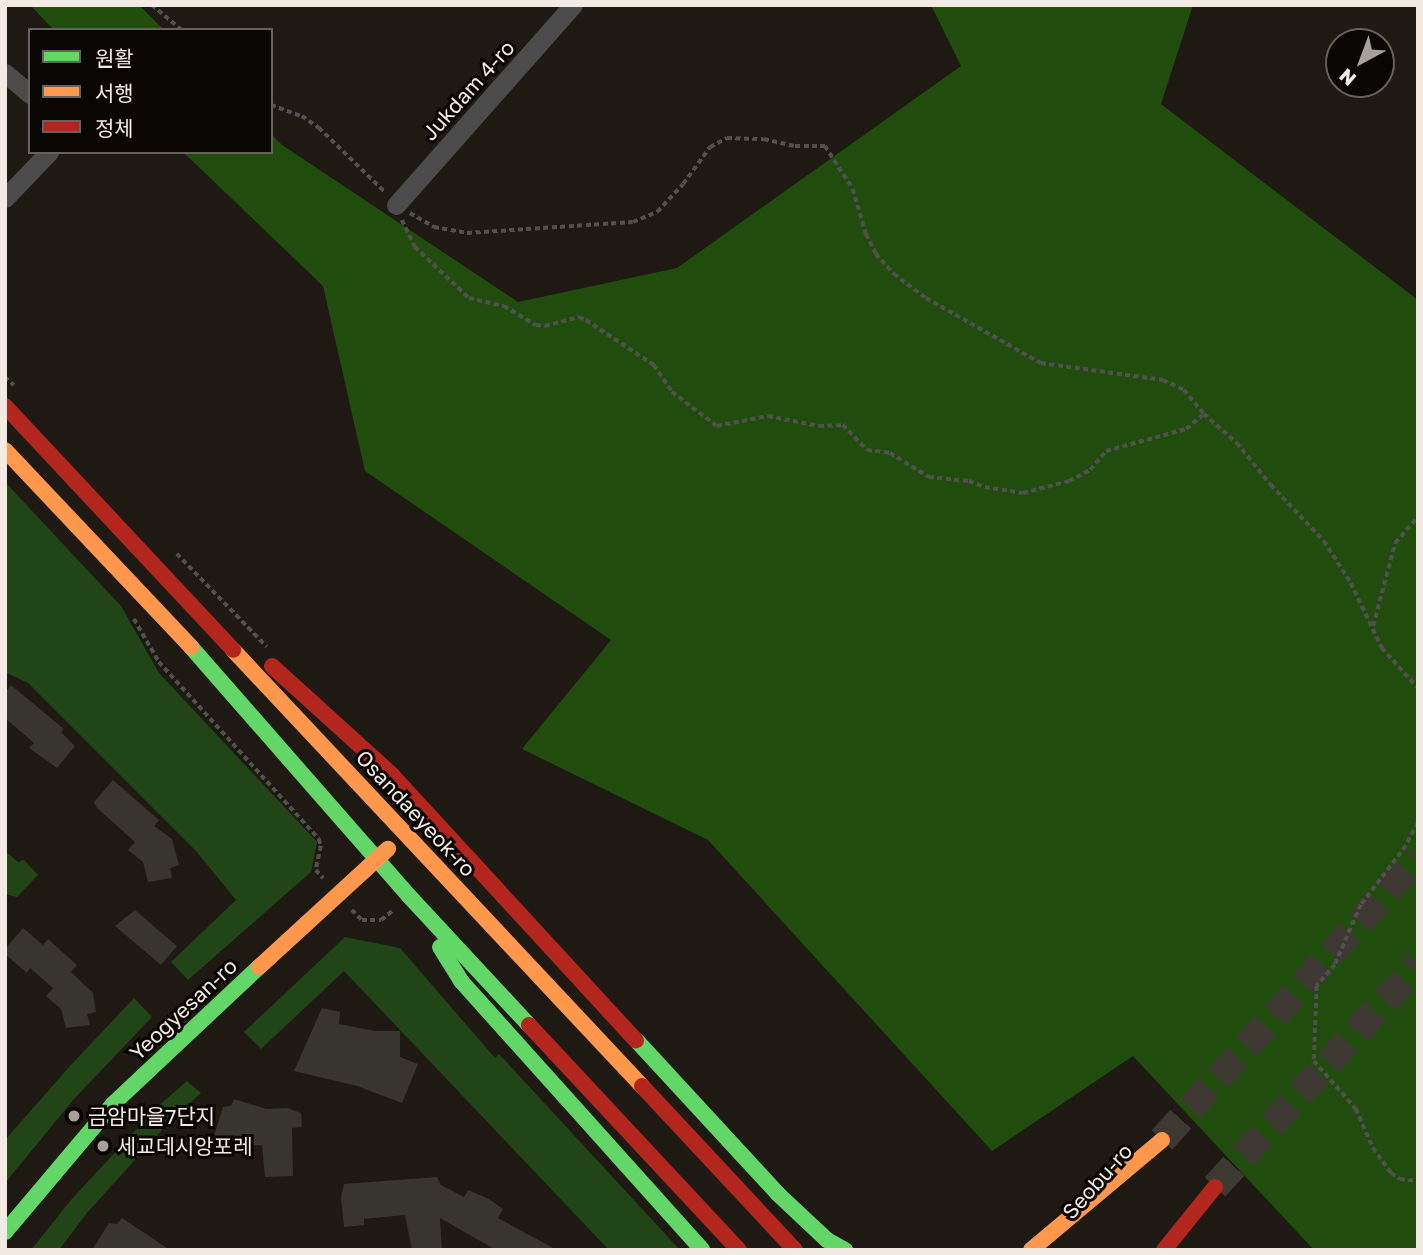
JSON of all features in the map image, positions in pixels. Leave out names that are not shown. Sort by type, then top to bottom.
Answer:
[{"type":"main road","name":"Osandaeyeok-ro","points":[[5,406],[795,1250]]},
{"type":"main road","points":[[5,450],[170,623],[409,897],[739,1250]]},
{"type":"main road","points":[[153,562],[391,774],[778,1194],[827,1240],[845,1250]]},
{"type":"main road","name":"Yeogyesan-ro","points":[[5,1232],[113,1104],[186,1032],[406,833]]},
{"type":"main road","points":[[409,897],[461,981],[702,1250]]},
{"type":"main road","name":"Seobu-ro","points":[[1031,1250],[1162,1140],[1082,1230]]},
{"type":"main road","points":[[1164,1250],[1214,1187]]},
{"type":"main road","points":[[1173,1250],[1190,1218]]},
{"type":"street","name":"Jukdam 4-ro","points":[[396,205],[573,5]]},
{"type":"street","points":[[5,74],[28,91]]},
{"type":"street","points":[[5,198],[47,154]]},
{"type":"path","points":[[152,5],[180,28]]},
{"type":"path","points":[[273,106],[302,116],[319,128],[396,205],[434,228],[467,233],[633,222],[657,212],[683,184],[710,147],[727,138],[764,139],[795,146],[825,146],[853,189],[866,234],[876,254],[894,274],[926,298],[1041,362],[1125,373],[1173,383],[1237,443],[1271,485],[1324,541],[1351,583],[1362,611],[1373,626],[1386,654],[1418,688]]},
{"type":"path","points":[[396,205],[415,247],[469,298],[505,306],[536,325],[545,326],[579,317],[586,320],[654,365],[672,392],[717,426],[768,416],[819,426],[843,425],[867,450],[890,453],[929,477],[969,481],[985,487],[1023,493],[1069,481],[1090,470],[1106,451],[1186,429],[1204,414]]},
{"type":"path","points":[[5,377],[15,387]]},
{"type":"path","points":[[1373,626],[1395,543],[1418,517]]},
{"type":"path","points":[[171,548],[268,648]]},
{"type":"path","points":[[133,617],[159,662],[319,839],[321,846],[316,870]]},
{"type":"path","points":[[1418,823],[1406,846],[1361,905],[1335,965],[1317,986],[1314,1061],[1356,1109],[1373,1148],[1391,1173],[1400,1179],[1418,1181]]},
{"type":"path","points":[[362,920],[381,920]]},
{"type":"green space","points":[[30,5],[139,5],[162,28],[52,28]]},
{"type":"green space","points":[[931,5],[1193,5],[1161,104],[1418,300],[1418,1250],[1314,1250],[1133,1056],[992,1151],[708,840],[522,749],[611,640],[365,471],[323,286],[185,154],[273,154],[273,136],[282,145],[518,302],[677,268],[961,66]]},
{"type":"green space","points":[[5,482],[121,606],[159,673],[317,842],[311,872],[188,980],[171,962],[236,900],[196,851],[28,683],[5,672]]},
{"type":"green space","points":[[5,851],[18,862],[24,860],[38,875],[17,897],[5,894]]},
{"type":"green space","points":[[345,937],[400,948],[495,1058],[499,1054],[680,1250],[609,1250],[344,971],[261,1049],[244,1032]]},
{"type":"green space","points":[[134,998],[152,1017],[74,1099],[5,1183],[5,1140]]},
{"type":"green space","points":[[187,1081],[201,1093],[171,1120],[87,1213],[59,1250],[31,1250],[71,1200],[157,1107]]},
{"type":"building","points":[[11,685],[64,729],[61,732],[75,746],[57,768],[29,748],[34,743],[5,718],[5,692]]},
{"type":"building","points":[[113,780],[159,820],[154,826],[172,839],[179,865],[170,868],[172,878],[148,882],[143,862],[128,850],[135,842],[97,808],[94,802]]},
{"type":"building","points":[[135,910],[177,946],[161,965],[115,926]]},
{"type":"building","points":[[23,928],[43,945],[48,939],[77,965],[71,972],[93,993],[96,1012],[87,1014],[90,1025],[66,1028],[61,1009],[46,996],[53,988],[30,968],[27,973],[5,954],[5,949]]},
{"type":"building","points":[[322,1008],[340,1012],[339,1024],[375,1031],[400,1031],[400,1057],[418,1064],[402,1103],[357,1086],[294,1071]]},
{"type":"building","points":[[234,1099],[267,1109],[287,1108],[301,1113],[302,1127],[292,1128],[293,1176],[265,1177],[262,1145],[236,1146],[214,1136],[223,1107],[231,1106]]},
{"type":"building","points":[[437,1177],[441,1185],[464,1197],[468,1190],[489,1199],[503,1209],[498,1218],[557,1250],[496,1250],[440,1218],[442,1250],[412,1250],[405,1215],[364,1219],[364,1225],[344,1227],[341,1198],[344,1184]]},
{"type":"building","points":[[122,1218],[170,1250],[92,1250],[109,1223],[117,1224]]},
{"type":"tunnel","points":[[1162,1140],[1418,858]]},
{"type":"tunnel","points":[[1215,1187],[1418,965]]},
{"type":"traffic: fast","points":[[191,647],[409,896],[529,1025]]},
{"type":"traffic: fast","points":[[440,947],[461,981],[702,1250]]},
{"type":"traffic: fast","points":[[5,1232],[113,1104],[259,967]]},
{"type":"traffic: fast","points":[[636,1040],[778,1194],[827,1240],[845,1250]]},
{"type":"traffic: slow","points":[[5,450],[191,647]]},
{"type":"traffic: slow","points":[[233,650],[642,1086]]},
{"type":"traffic: slow","points":[[259,967],[388,849]]},
{"type":"traffic: slow","points":[[1031,1250],[1162,1140]]},
{"type":"traffic: jam","points":[[5,406],[233,650]]},
{"type":"traffic: jam","points":[[272,666],[391,774],[636,1040]]},
{"type":"traffic: jam","points":[[529,1025],[739,1250]]},
{"type":"traffic: jam","points":[[642,1086],[795,1250]]},
{"type":"traffic: jam","points":[[1164,1250],[1215,1187]]},
{"type":"place","name":"금암마을7단지","points":[[74,1116]]},
{"type":"place","name":"세교데시앙포레","points":[[103,1146]]}]
